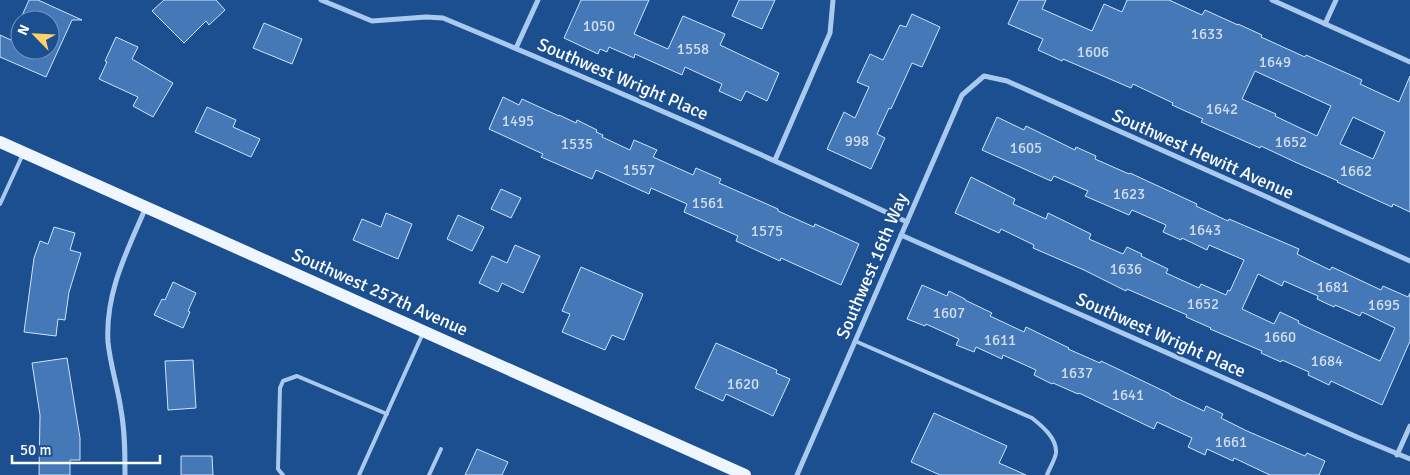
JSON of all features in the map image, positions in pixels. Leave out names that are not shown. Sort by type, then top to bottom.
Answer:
[{"type":"main road","name":"Southwest 257th Avenue","points":[[0,142],[745,475]]},
{"type":"street","name":"Southwest Wright Place","points":[[321,0],[372,21],[426,16],[443,18],[637,99],[775,160],[907,222]]},
{"type":"street","points":[[516,48],[538,0]]},
{"type":"street","points":[[775,160],[830,33],[834,0]]},
{"type":"street","points":[[1272,0],[1410,62]]},
{"type":"street","points":[[1325,24],[1336,0]]},
{"type":"street","name":"Southwest 16th Way","points":[[796,475],[962,95],[984,76]]},
{"type":"street","name":"Southwest Hewitt Avenue","points":[[984,76],[1007,82],[1410,261]]},
{"type":"street","points":[[125,475],[122,411],[108,343],[110,306],[119,271],[147,207]]},
{"type":"street","name":"Southwest Wright Place","points":[[901,235],[1397,455],[1410,459]]},
{"type":"street","points":[[1397,455],[1410,426]]},
{"type":"lane","points":[[0,204],[23,152]]},
{"type":"lane","points":[[359,475],[424,331]]},
{"type":"lane","points":[[855,341],[1032,418],[1047,432],[1054,444],[1056,454],[1047,475]]},
{"type":"lane","points":[[283,475],[278,469],[280,388],[284,381],[297,376],[387,414]]},
{"type":"lane","points":[[429,475],[441,449]]},
{"type":"building","points":[[29,0],[38,0],[60,10],[24,10]]},
{"type":"building","points":[[164,0],[216,0],[225,10],[209,25],[206,21],[184,43],[152,11]]},
{"type":"building","points":[[581,0],[649,0],[634,34],[668,49],[683,16],[725,34],[720,45],[779,73],[767,101],[746,91],[741,101],[719,91],[722,84],[685,67],[682,75],[635,54],[634,58],[609,47],[607,52],[600,49],[598,54],[564,38]]},
{"type":"building","points":[[739,0],[775,0],[762,29],[732,16]]},
{"type":"building","points":[[1019,0],[1046,0],[1042,9],[1092,31],[1104,4],[1122,12],[1127,0],[1169,0],[1202,15],[1205,10],[1238,24],[1305,57],[1306,55],[1362,80],[1360,84],[1399,102],[1410,76],[1410,212],[1393,204],[1392,207],[1261,146],[1260,148],[1201,122],[1203,119],[1133,84],[1131,88],[1038,50],[1043,39],[1008,24]],"holes":[[[1255,71],[1331,106],[1317,136],[1275,116],[1276,114],[1242,99]],[[1353,117],[1385,132],[1373,159],[1340,144]]]},
{"type":"building","points":[[60,10],[82,20],[72,20],[60,46]]},
{"type":"building","points":[[912,14],[940,27],[922,67],[912,63],[891,109],[889,108],[877,134],[885,138],[871,169],[827,149],[844,112],[855,118],[869,87],[857,82],[870,54],[883,60],[900,25],[906,27]]},
{"type":"building","points":[[264,23],[302,39],[292,64],[253,48]]},
{"type":"building","points":[[0,35],[10,40],[10,60],[54,60],[46,77],[0,57]]},
{"type":"building","points":[[116,37],[138,47],[132,59],[173,83],[153,117],[133,106],[138,97],[99,79]]},
{"type":"building","points":[[503,97],[519,105],[522,99],[576,123],[577,120],[597,130],[596,132],[603,135],[602,137],[630,150],[634,140],[657,150],[653,157],[693,175],[696,168],[721,179],[719,183],[778,209],[778,211],[814,227],[815,224],[859,244],[841,285],[781,258],[780,261],[736,241],[738,236],[684,212],[687,204],[651,188],[649,194],[596,170],[592,179],[541,157],[543,154],[489,129]]},
{"type":"building","points":[[207,107],[236,120],[233,127],[260,139],[251,157],[195,132]]},
{"type":"building","points":[[997,117],[1024,130],[1026,126],[1075,150],[1076,147],[1096,156],[1095,159],[1197,204],[1196,206],[1228,221],[1229,219],[1299,249],[1297,254],[1330,270],[1332,267],[1381,290],[1383,286],[1408,297],[1410,293],[1410,341],[1382,405],[1331,381],[1329,385],[1308,375],[1309,372],[1261,353],[1262,351],[1186,317],[1187,315],[1127,289],[1126,291],[1033,248],[1034,245],[1001,229],[999,233],[955,213],[971,177],[1015,199],[1013,204],[1046,219],[1048,213],[1091,234],[1089,239],[1123,254],[1127,247],[1168,269],[1166,273],[1199,288],[1201,284],[1226,295],[1228,290],[1230,291],[1244,260],[1209,245],[1207,250],[1182,238],[1181,240],[1163,232],[1166,225],[1132,210],[1129,215],[1085,196],[1088,191],[1054,176],[1051,181],[982,150]],"holes":[[[1258,274],[1282,286],[1284,281],[1318,296],[1317,299],[1334,307],[1335,305],[1360,316],[1362,312],[1395,328],[1380,361],[1298,323],[1299,321],[1280,312],[1274,324],[1242,309]]]},
{"type":"building","points":[[501,189],[521,198],[511,218],[491,209]]},
{"type":"building","points":[[386,213],[412,224],[398,259],[353,240],[362,219],[381,227]]},
{"type":"building","points":[[458,215],[484,227],[472,251],[447,239]]},
{"type":"building","points":[[54,227],[75,233],[70,250],[81,253],[69,292],[65,320],[58,319],[56,336],[24,332],[34,258],[40,241],[48,244]]},
{"type":"building","points":[[515,245],[540,256],[523,293],[502,283],[498,292],[479,283],[492,256],[507,263]]},
{"type":"building","points":[[581,267],[643,294],[624,340],[612,335],[605,350],[562,332],[570,314],[562,311]]},
{"type":"building","points":[[173,282],[196,293],[183,328],[154,315],[162,299],[165,300]]},
{"type":"building","points":[[922,285],[947,296],[949,291],[992,313],[990,316],[1024,332],[1026,327],[1068,349],[1100,363],[1101,361],[1204,411],[1206,406],[1223,414],[1221,418],[1247,431],[1305,456],[1307,453],[1325,461],[1319,475],[1270,475],[1234,458],[1233,461],[1207,449],[1205,455],[1188,447],[1192,438],[1157,422],[1154,429],[1079,393],[1052,384],[1034,375],[1036,370],[1003,355],[1002,359],[976,347],[974,352],[956,345],[959,339],[926,324],[925,326],[907,319]]},
{"type":"building","points":[[716,343],[777,370],[776,373],[790,379],[773,416],[726,394],[723,401],[695,388]]},
{"type":"building","points":[[67,358],[80,438],[80,460],[70,460],[70,475],[39,475],[40,415],[32,363]]},
{"type":"building","points":[[193,360],[196,408],[168,410],[165,361]]},
{"type":"building","points":[[934,413],[1007,446],[999,463],[1026,475],[940,475],[911,462]]},
{"type":"building","points":[[477,449],[508,462],[502,475],[465,475]]},
{"type":"building","points":[[181,456],[212,456],[213,475],[181,475]]}]
